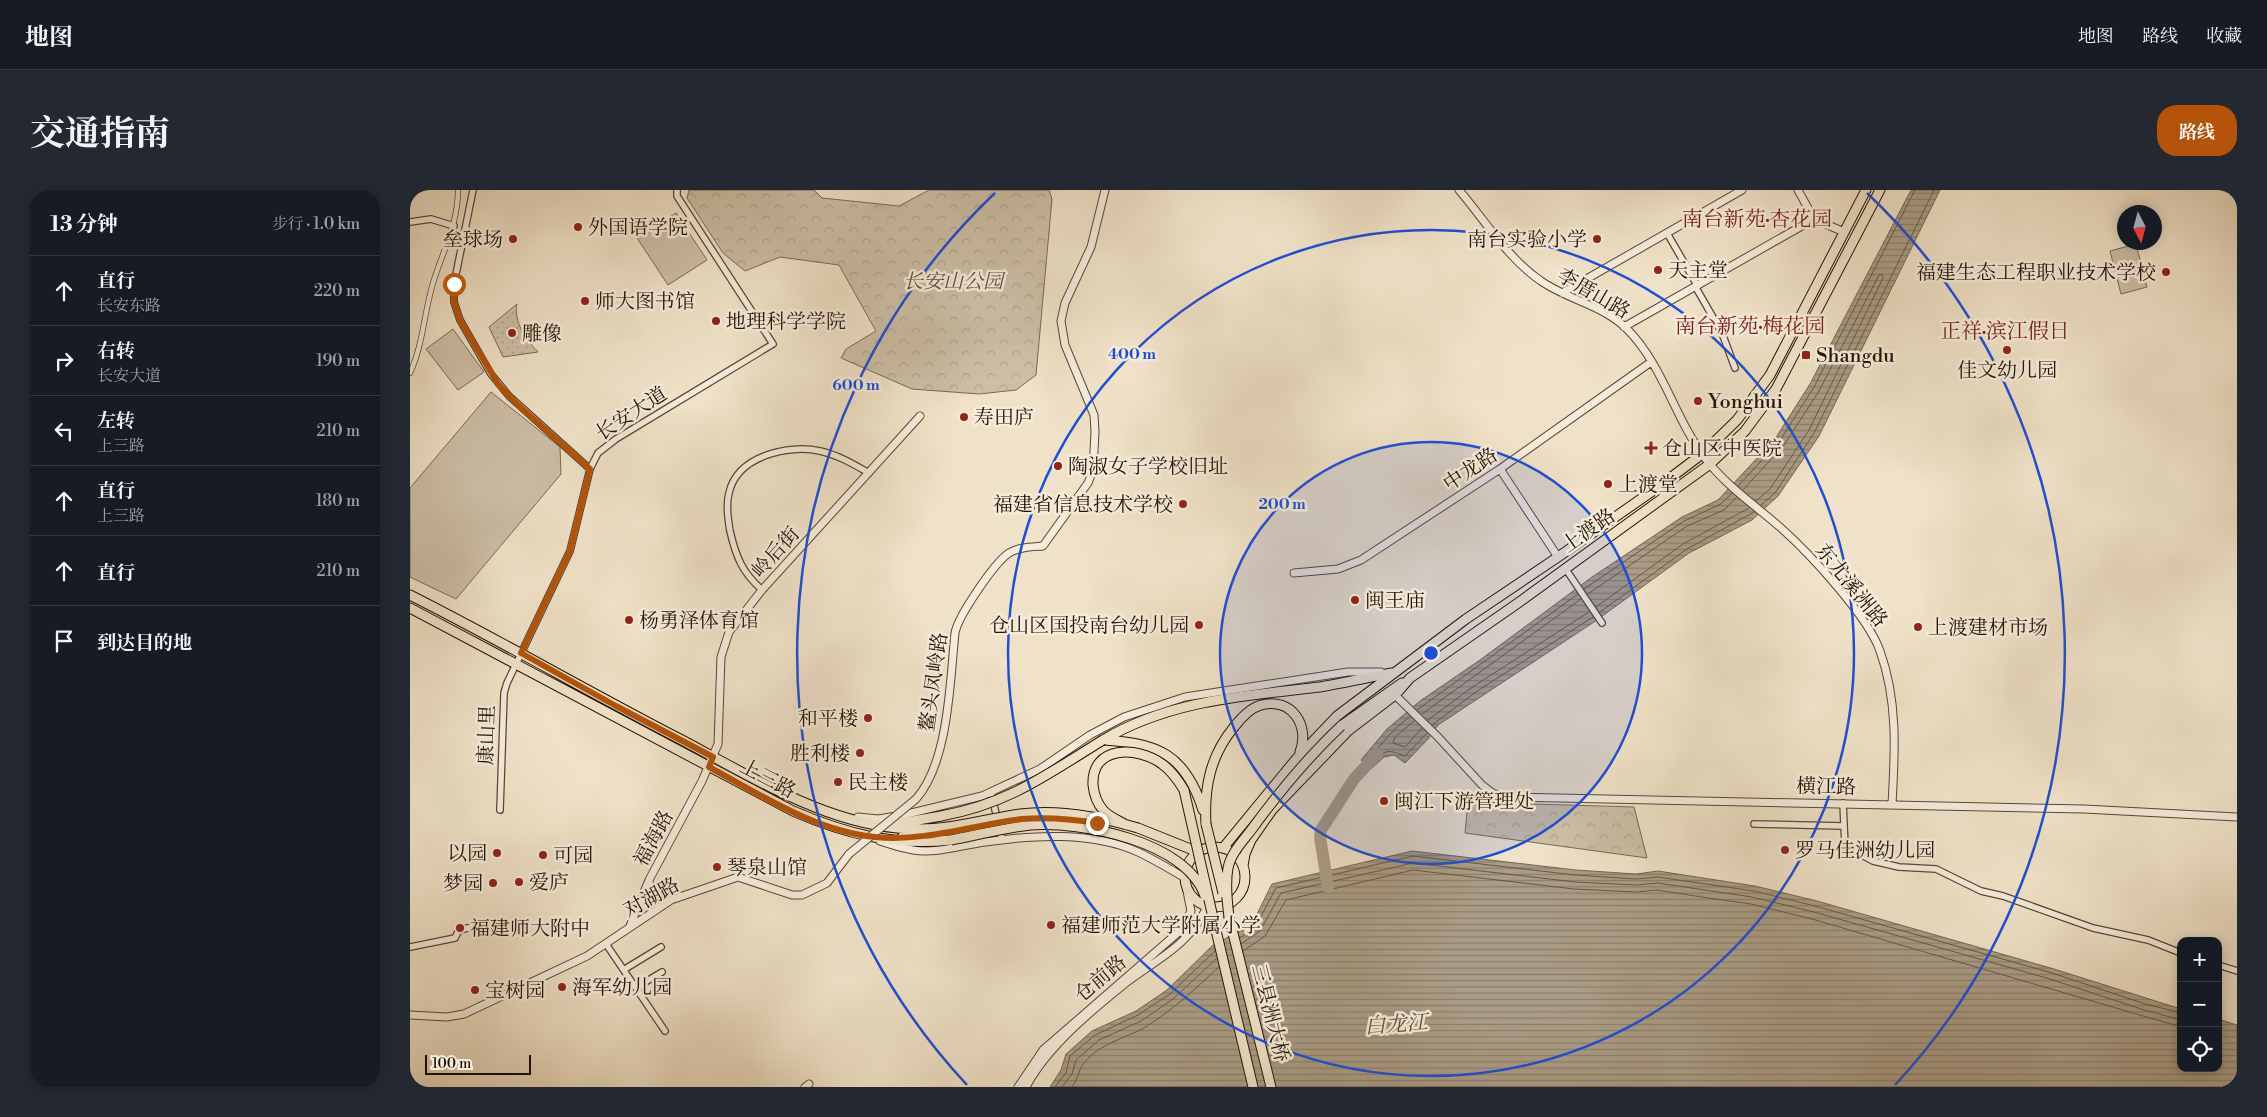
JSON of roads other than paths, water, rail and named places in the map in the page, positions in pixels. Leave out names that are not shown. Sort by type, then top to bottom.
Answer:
[{"type":"main road","name":"上渡路","points":[[1223,848],[1298,758],[1337,716],[1466,619],[1661,485],[1702,454],[1732,426],[1766,383],[1866,190]]},
{"type":"main road","name":"上渡路","points":[[1244,866],[1245,854],[1251,840],[1272,810],[1343,736],[1395,695],[1410,678],[1710,464],[1745,431],[1776,389],[1880,190]]},
{"type":"main road","name":"上三路","points":[[410,594],[616,706],[802,802],[842,816],[909,829],[949,833]]},
{"type":"main road","name":"上三路","points":[[410,608],[793,811],[834,828],[906,843],[949,833]]},
{"type":"main road","points":[[887,825],[971,811],[1005,798],[1036,783],[1103,740],[1148,717],[1178,708],[1339,684],[1394,673]]},
{"type":"main road","points":[[1229,917],[1226,890],[1228,868],[1239,846],[1285,784],[1341,726],[1410,678]]},
{"type":"main road","points":[[1206,824],[1206,790],[1212,764],[1220,745],[1241,719],[1251,711],[1260,705],[1272,704],[1285,707],[1294,713],[1303,730],[1303,739],[1298,758]]},
{"type":"main road","points":[[1103,740],[1134,742],[1156,748],[1167,754],[1183,768],[1195,787],[1229,917]]},
{"type":"main road","points":[[1194,855],[1151,837],[1109,816],[1096,799],[1093,781],[1094,773],[1099,763],[1113,753],[1122,751],[1140,753],[1162,764],[1172,772],[1184,790],[1214,922]]},
{"type":"main road","points":[[949,833],[1021,814],[1080,816],[1126,824]]},
{"type":"main road","points":[[949,833],[1022,819],[1044,818],[1097,823],[1137,830]]},
{"type":"main road","points":[[949,833],[1030,825],[1065,825],[1104,831],[1130,838],[1160,850],[1189,871],[1203,889],[1214,922]]},
{"type":"main road","points":[[1206,848],[1223,848],[1232,852],[1244,866],[1245,885],[1234,901],[1217,908],[1207,907],[1197,902],[1187,891],[1185,870],[1194,855],[1206,848]]},
{"type":"main road","name":"三县洲大桥","points":[[1229,917],[1271,1087]]},
{"type":"main road","name":"三县洲大桥","points":[[1214,922],[1253,1087]]},
{"type":"street","points":[[410,374],[422,334],[433,283],[454,226],[458,209],[458,190]]},
{"type":"street","points":[[474,190],[455,276],[454,302],[460,320],[498,384],[518,405],[590,469]]},
{"type":"street","name":"长安大道","points":[[517,664],[570,551],[590,469],[598,453],[609,443],[773,344],[676,196],[677,190]]},
{"type":"street","name":"鳌头凤岭路","points":[[916,799],[930,776],[942,740],[947,716],[955,633],[960,617],[1007,554],[1020,548],[1043,546],[1092,475],[1095,432],[1094,415],[1065,345],[1061,321],[1065,303],[1091,247],[1104,190]]},
{"type":"street","name":"李厝山路","points":[[1459,190],[1519,263],[1539,280],[1562,293],[1597,308],[1624,326],[1635,338],[1702,454],[1723,479]]},
{"type":"street","points":[[1562,293],[1742,190]]},
{"type":"street","points":[[1798,190],[1814,219],[1844,232]]},
{"type":"street","points":[[410,222],[431,219],[454,226]]},
{"type":"street","points":[[1624,326],[1814,219]]},
{"type":"street","points":[[1667,233],[1722,333],[1735,368]]},
{"type":"street","name":"中龙路","points":[[1294,573],[1338,569],[1353,564],[1500,469],[1650,362]]},
{"type":"street","name":"岭后街","points":[[720,739],[721,657],[725,641],[736,621],[920,416]]},
{"type":"street","points":[[762,590],[746,575],[734,550],[728,522],[729,493],[741,470],[766,455],[795,450],[827,453],[842,458],[869,473]]},
{"type":"street","points":[[1500,469],[1558,557]]},
{"type":"street","name":"东尤溪洲路","points":[[1723,479],[1791,537],[1866,623],[1880,649],[1895,722],[1892,804]]},
{"type":"street","points":[[1565,568],[1602,622]]},
{"type":"street","name":"康山里","points":[[500,810],[504,693],[506,683],[517,664]]},
{"type":"street","points":[[842,816],[878,819],[904,815],[948,806],[992,792],[1040,768],[1090,735],[1152,706],[1185,697],[1348,672],[1394,673]]},
{"type":"street","name":"横江路","points":[[1395,695],[1438,737],[1488,791],[1508,797],[2139,810],[2237,817]]},
{"type":"street","name":"福海路","points":[[630,926],[649,880],[709,767],[720,739]]},
{"type":"street","points":[[992,792],[1002,840]]},
{"type":"street","name":"对湖路","points":[[410,1015],[447,1017],[462,1015],[587,956],[671,900],[738,877],[792,895],[802,895],[824,886],[849,854],[916,799]]},
{"type":"street","points":[[1843,803],[1844,846],[1873,861],[1899,867],[1936,869],[1981,891],[2003,896],[2093,928],[2148,940],[2177,951]]},
{"type":"street","points":[[1754,824],[1844,826]]},
{"type":"street","points":[[858,834],[915,851],[945,849],[1002,840],[1066,837],[1106,842],[1137,851],[1185,878]]},
{"type":"street","points":[[649,880],[653,896],[659,899],[671,900]]},
{"type":"street","name":"仓前路","points":[[1018,1087],[1043,1050],[1181,930],[1191,911],[1187,891]]},
{"type":"street","name":"仓前路","points":[[1026,1087],[1043,1060],[1056,1045],[1127,982],[1188,937],[1200,922],[1207,907]]},
{"type":"street","points":[[410,947],[454,938],[459,930],[494,922]]},
{"type":"street","points":[[606,944],[637,986],[665,1031]]},
{"type":"street","points":[[625,969],[661,947]]},
{"type":"street","points":[[2222,966],[2237,970]]},
{"type":"street","points":[[637,986],[662,972]]},
{"type":"water","points":[[1911,190],[1940,190],[1819,436],[1778,496],[1752,520],[1689,553],[1594,622],[1438,725],[1428,739],[1405,763],[1394,755],[1384,757],[1370,770],[1361,760],[1387,729],[1420,701],[1480,660],[1592,577],[1682,517],[1718,500],[1775,439],[1810,384]]},
{"type":"water","name":"白龙江","points":[[1412,851],[1576,870],[1636,874],[1658,871],[1755,886],[1817,901],[2054,969],[2177,1008],[2177,1072],[2222,1072],[2222,1020],[2237,1025],[2237,1087],[1050,1087],[1061,1070],[1066,1054],[1092,1031],[1136,1011],[1167,990],[1213,945],[1248,927],[1256,916],[1272,884]]},
{"type":"waterway","points":[[1328,887],[1320,837],[1321,830],[1354,779],[1377,754]]},
{"type":"place","name":"外国语学院","points":[[578,227]]},
{"type":"place","name":"垒球场","points":[[513,239]]},
{"type":"place","name":"南台实验小学","points":[[1597,239]]},
{"type":"place","name":"天主堂","points":[[1658,270]]},
{"type":"place","name":"福建生态工程职业技术学校","points":[[2166,272]]},
{"type":"place","name":"师大图书馆","points":[[585,301]]},
{"type":"place","name":"地理科学学院","points":[[716,321]]},
{"type":"place","name":"雕像","points":[[512,333]]},
{"type":"place","name":"佳文幼儿园","points":[[2007,350]]},
{"type":"place","name":"Shangdu","points":[[1806,355]]},
{"type":"place","name":"Yonghui","points":[[1698,401]]},
{"type":"place","name":"寿田庐","points":[[964,417]]},
{"type":"place","name":"仓山区中医院","points":[[1651,448]]},
{"type":"place","name":"陶淑女子学校旧址","points":[[1058,466]]},
{"type":"place","name":"上渡堂","points":[[1608,484]]},
{"type":"place","name":"福建省信息技术学校","points":[[1183,504]]},
{"type":"place","name":"闽王庙","points":[[1355,600]]},
{"type":"place","name":"杨勇泽体育馆","points":[[629,620]]},
{"type":"place","name":"仓山区国投南台幼儿园","points":[[1199,625]]},
{"type":"place","name":"上渡建材市场","points":[[1918,627]]},
{"type":"place","name":"和平楼","points":[[868,718]]},
{"type":"place","name":"胜利楼","points":[[860,753]]},
{"type":"place","name":"民主楼","points":[[838,782]]},
{"type":"place","name":"闽江下游管理处","points":[[1384,801]]},
{"type":"place","name":"罗马佳洲幼儿园","points":[[1785,850]]},
{"type":"place","name":"以园","points":[[497,853]]},
{"type":"place","name":"可园","points":[[543,855]]},
{"type":"place","name":"琴泉山馆","points":[[717,867]]},
{"type":"place","name":"爱庐","points":[[519,882]]},
{"type":"place","name":"梦园","points":[[493,883]]},
{"type":"place","name":"福建师范大学附属小学","points":[[1051,925]]},
{"type":"place","name":"福建师大附中","points":[[460,928]]},
{"type":"place","name":"海军幼儿园","points":[[562,987]]},
{"type":"place","name":"宝树园","points":[[475,990]]},
{"type":"district","name":"南台新苑·杏花园","points":[[1757,219]]},
{"type":"district","name":"南台新苑·梅花园","points":[[1750,326]]},
{"type":"district","name":"正祥·滨江假日","points":[[2005,331]]},
{"type":"park label","name":"长安山公园","points":[[953,281]]}]
